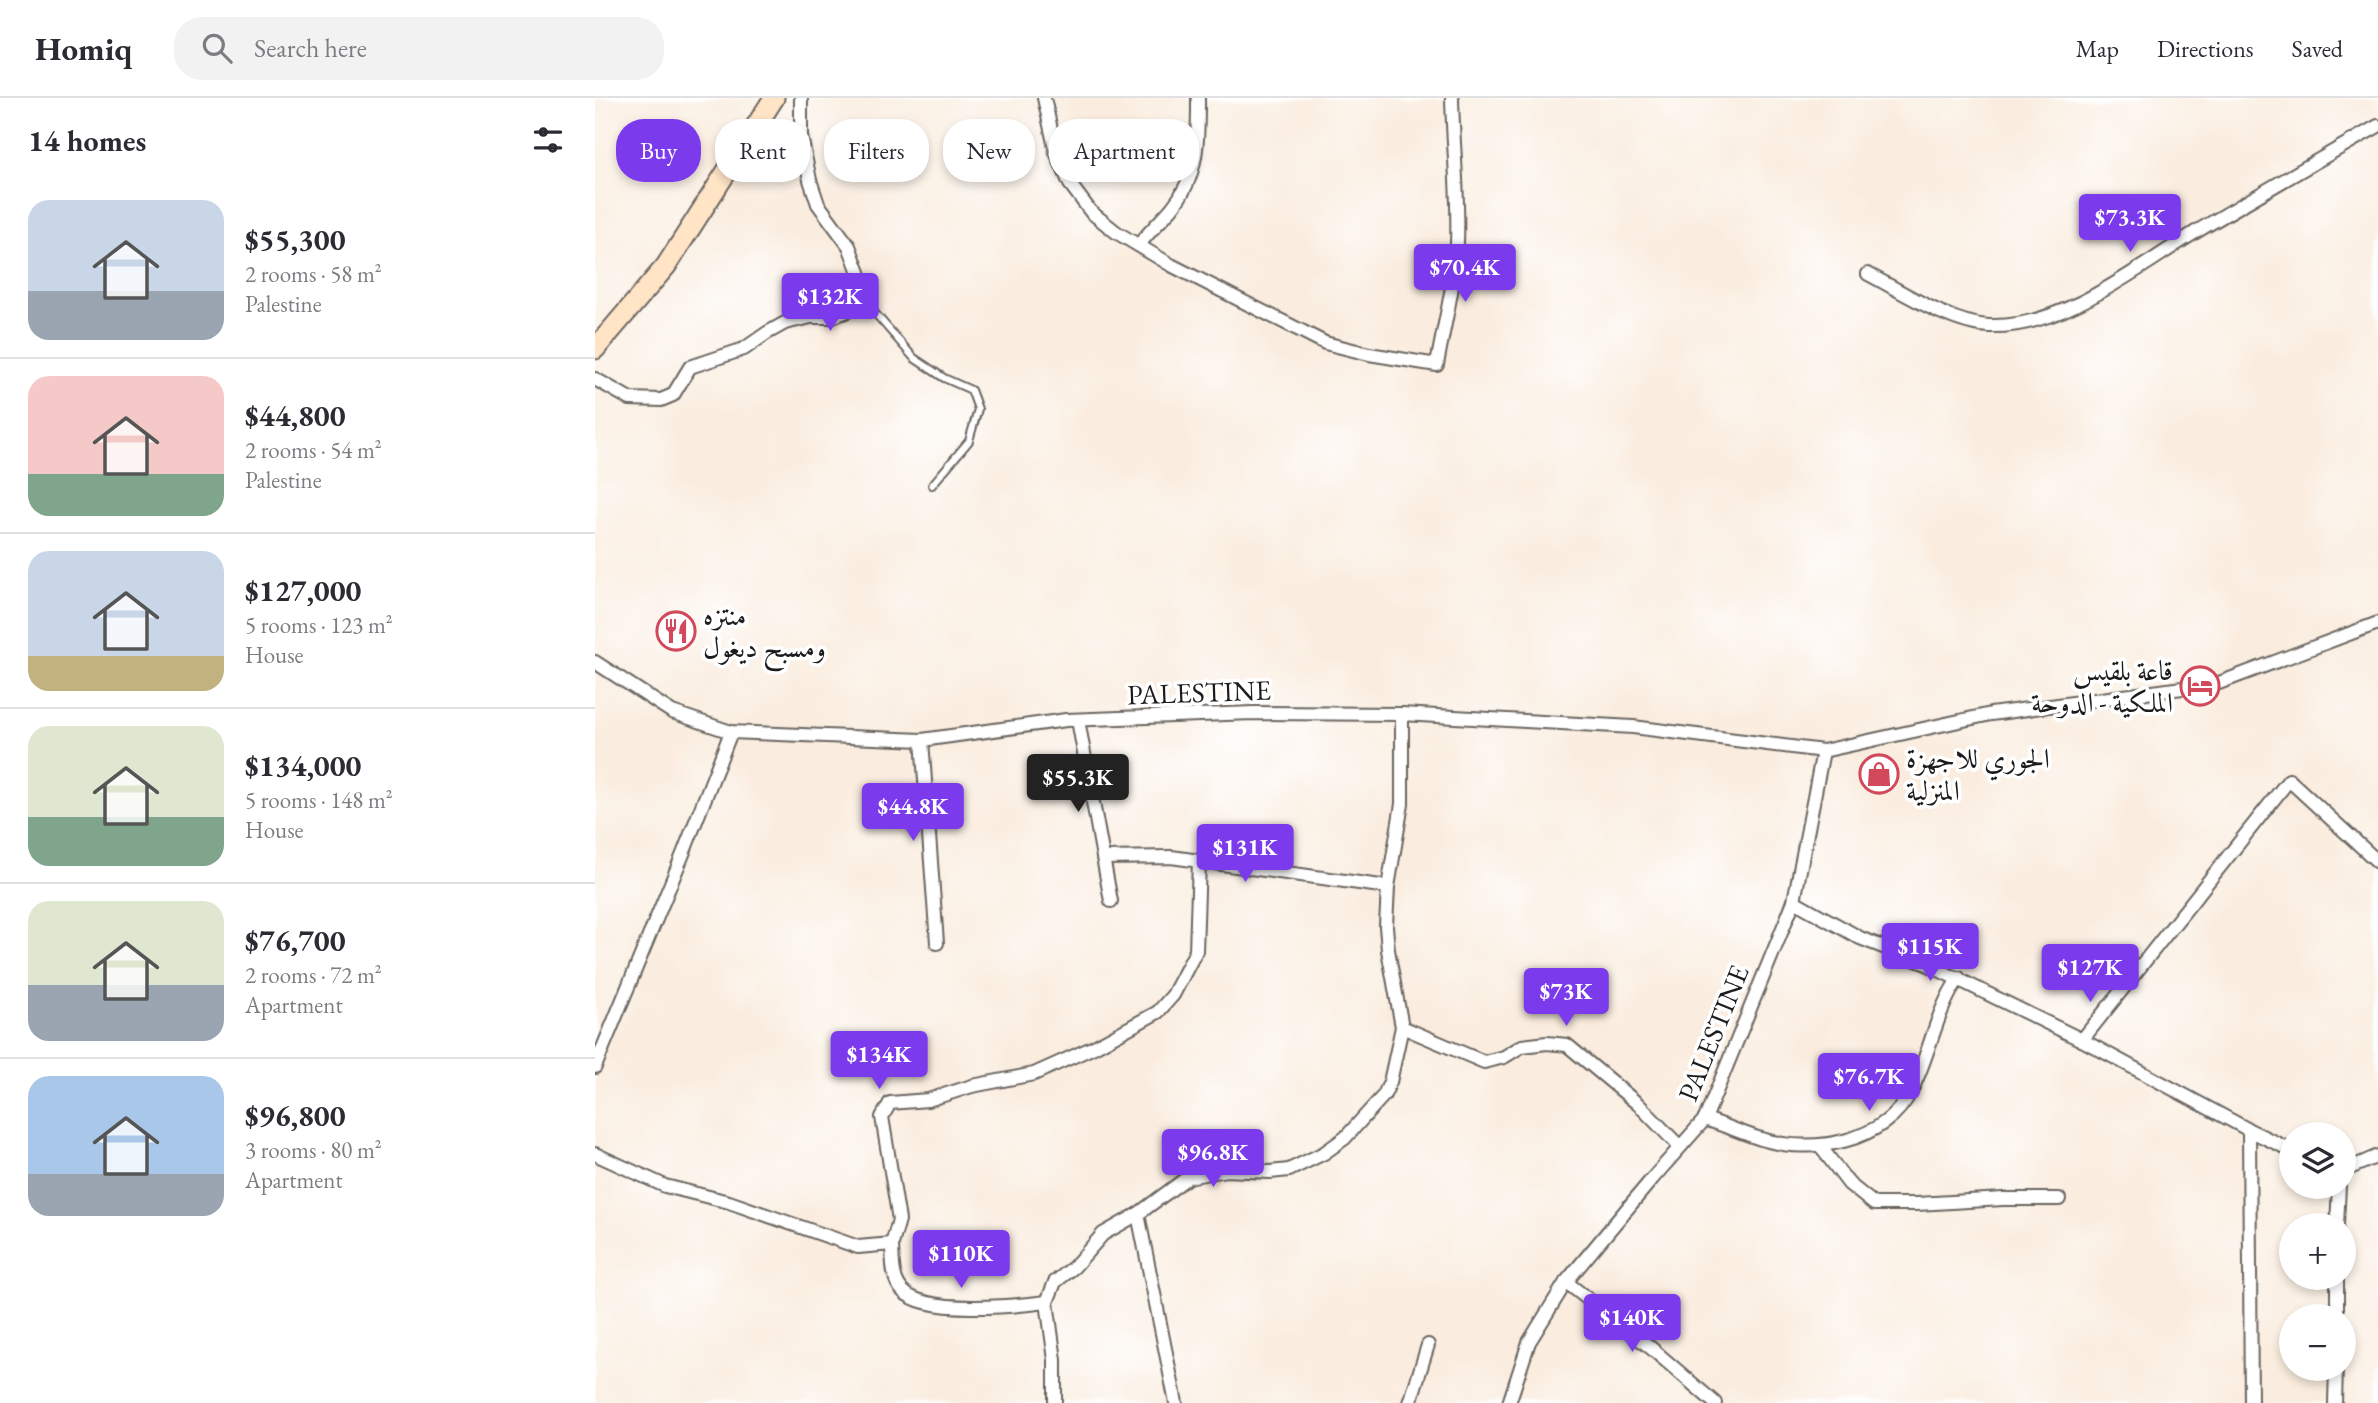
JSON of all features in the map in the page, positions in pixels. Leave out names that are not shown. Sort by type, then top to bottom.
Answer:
[{"type":"street","points":[[595,349],[666,266],[774,98]]},
{"type":"street","points":[[595,379],[630,399],[661,400],[673,396],[690,367],[744,349],[785,323],[811,317],[832,317],[848,311],[860,296],[860,275],[849,246],[818,204],[810,180],[801,136],[801,98]]},
{"type":"street","points":[[1044,98],[1056,152],[1070,184],[1091,212],[1116,232],[1171,265],[1325,343],[1369,355],[1437,365],[1457,244],[1457,180],[1452,98]]},
{"type":"street","points":[[1139,245],[1189,182],[1198,135],[1198,98]]},
{"type":"street","points":[[1868,274],[1957,320],[1987,326],[2013,326],[2086,301],[2194,233],[2378,126]]},
{"type":"street","name":"PALESTINE","points":[[595,662],[672,712],[731,733],[922,740],[1077,720],[1253,713],[1402,715],[1633,727],[1823,751],[1991,714],[2220,684],[2378,623]]},
{"type":"street","points":[[1055,1403],[1055,1360],[1047,1302],[1055,1282],[1074,1267],[1103,1234],[1138,1214],[1188,1177],[1226,1170],[1289,1170],[1324,1153],[1345,1138],[1384,1095],[1390,1083],[1402,1027],[1386,926],[1388,887],[1399,836],[1402,804],[1402,715]]},
{"type":"street","points":[[1077,720],[1111,901]]},
{"type":"street","points":[[595,1067],[731,733]]},
{"type":"street","points":[[922,740],[937,943]]},
{"type":"street","name":"PALESTINE","points":[[1509,1403],[1528,1342],[1566,1282],[1705,1119],[1794,901],[1823,751]]},
{"type":"street","points":[[2082,1040],[2289,780],[2378,862]]},
{"type":"street","points":[[1103,858],[1171,857],[1388,887]]},
{"type":"street","points":[[1047,1302],[959,1307],[933,1304],[904,1293],[898,1285],[893,1268],[893,1244],[899,1220],[882,1117],[890,1103],[927,1100],[972,1086],[1034,1074],[1094,1047],[1158,1012],[1173,995],[1196,951],[1199,861]]},
{"type":"street","points":[[1794,901],[1860,939],[1902,953],[1959,978],[2279,1144]]},
{"type":"street","points":[[1705,1119],[1761,1139],[1803,1146],[1840,1142],[1885,1125],[1911,1093],[1949,993],[1959,978]]},
{"type":"street","points":[[1402,1027],[1484,1062],[1504,1057],[1522,1046],[1567,1045],[1638,1104],[1680,1147]]},
{"type":"street","points":[[2249,1130],[2251,1403]]},
{"type":"street","points":[[1820,1146],[1849,1184],[1874,1204],[2059,1199]]},
{"type":"street","points":[[595,1154],[665,1186],[729,1202],[858,1247],[893,1244]]},
{"type":"street","points":[[2356,1165],[2378,1156]]},
{"type":"street","points":[[1138,1214],[1176,1403]]},
{"type":"street","points":[[1566,1282],[1651,1348],[1715,1403]]},
{"type":"street","points":[[1410,1403],[1429,1345]]},
{"type":"street","points":[[2335,1403],[2336,1381]]},
{"type":"lane","points":[[860,296],[915,358],[944,378],[971,390],[978,409],[969,441],[932,485]]},
{"type":"place","name":"منتزه ومسبح ديغول","points":[[676,631]]},
{"type":"place","name":"قاعة بلقيس الملكية - الدوحة","points":[[2200,686]]},
{"type":"place","name":"الجوري للاجهزة المنزلية","points":[[1879,774]]}]
